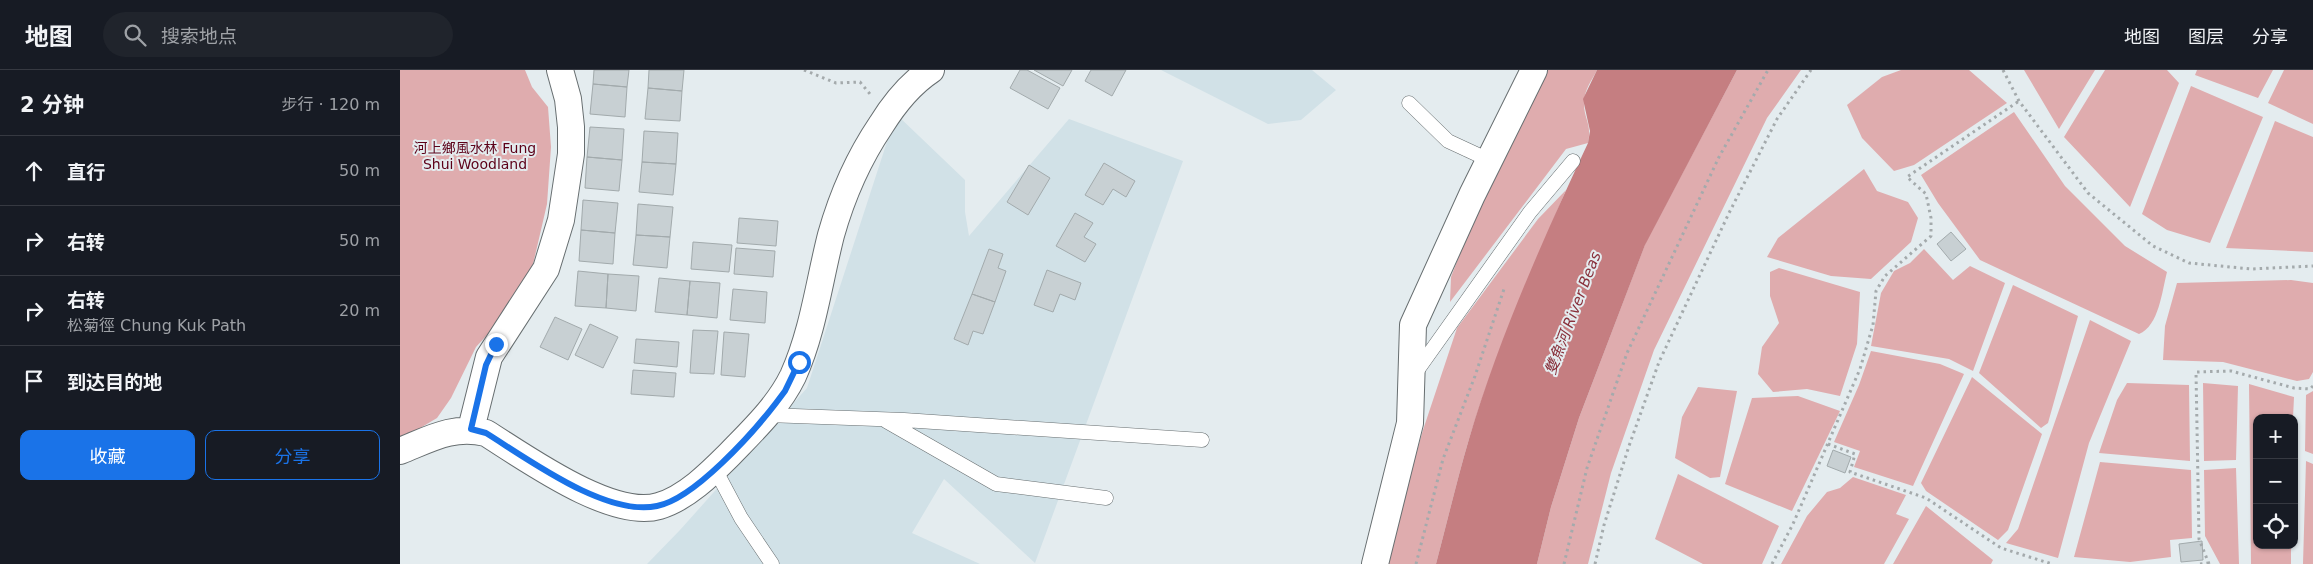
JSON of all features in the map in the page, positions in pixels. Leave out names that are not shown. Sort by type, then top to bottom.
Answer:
[{"type":"street","points":[[471,429],[488,357],[546,270],[560,220],[571,154],[571,127],[568,99],[560,70]]},
{"type":"street","points":[[400,451],[454,430],[471,429],[486,433],[574,487],[626,506],[643,508],[667,503],[681,495],[715,469],[767,416],[785,391],[799,362],[832,234],[845,194],[858,163],[885,118],[907,89],[931,70]]},
{"type":"street","points":[[1375,564],[1410,423],[1413,325],[1489,160],[1534,70]]},
{"type":"lane","points":[[1409,103],[1448,141],[1489,160]]},
{"type":"lane","points":[[1412,378],[1530,212],[1573,161]]},
{"type":"lane","points":[[767,416],[883,419],[1202,440]]},
{"type":"lane","points":[[883,419],[996,484],[1106,498]]},
{"type":"lane","points":[[715,469],[741,518],[772,564]]},
{"type":"path","points":[[804,70],[836,83],[860,82],[866,87],[885,118]]},
{"type":"path","points":[[1564,564],[1587,468],[1628,353],[1719,158],[1768,70]]},
{"type":"path","points":[[1595,564],[1607,516],[1659,362],[1729,213],[1778,119],[1811,70]]},
{"type":"path","points":[[2003,70],[2019,100],[2088,193],[2153,246],[2189,263],[2251,269],[2313,266]]},
{"type":"path","points":[[1772,564],[1793,524],[1860,369],[1873,325],[1876,291],[1885,276],[1930,236],[1931,218],[1926,194],[1907,177],[2019,100]]},
{"type":"path","points":[[1416,564],[1443,459],[1475,376],[1506,282]]},
{"type":"path","points":[[2200,564],[2209,563],[2199,539],[2196,372],[2231,372],[2294,388],[2310,389],[2313,386]]},
{"type":"path","points":[[1828,444],[1855,454],[1850,472],[1926,498],[2001,548],[2052,564]]},
{"type":"shaded area","points":[[1161,70],[1312,70],[1336,90],[1301,120],[1268,124]]},
{"type":"shaded area","points":[[896,114],[965,180],[965,212],[969,236],[1069,119],[1183,161],[1035,563],[944,479],[912,533],[980,564],[647,564],[680,530],[807,388]]},
{"type":"green space","name":"河上鄉風水林 Fung Shui Woodland","points":[[400,70],[525,70],[532,87],[548,107],[551,147],[547,204],[531,273],[506,314],[476,347],[451,398],[437,418],[400,440]]},
{"type":"green space","points":[[1546,70],[1597,70],[1588,86],[1584,100],[1589,131],[1588,143],[1566,149],[1450,302],[1451,277],[1471,225]]},
{"type":"green space","points":[[1737,70],[1801,70],[1767,118],[1654,350],[1611,473],[1588,564],[1537,564],[1551,507],[1579,418],[1646,242]]},
{"type":"green space","points":[[1901,70],[1969,70],[2007,103],[1914,165],[1894,171],[1862,138],[1847,105],[1882,77]]},
{"type":"green space","points":[[2024,70],[2095,70],[2059,129]]},
{"type":"green space","points":[[2105,70],[2167,70],[2179,83],[2130,207],[2064,137]]},
{"type":"green space","points":[[2197,70],[2273,70],[2258,98],[2195,75]]},
{"type":"green space","points":[[2284,70],[2313,70],[2313,124],[2268,103]]},
{"type":"green space","points":[[2191,86],[2263,117],[2210,243],[2167,230],[2142,214]]},
{"type":"green space","points":[[2014,112],[2065,186],[2125,246],[2167,272],[2159,307],[2146,330],[2139,334],[1980,260],[1938,203],[1921,175]]},
{"type":"green space","points":[[2275,121],[2313,137],[2313,252],[2226,248]]},
{"type":"green space","points":[[1864,169],[1877,191],[1908,202],[1918,218],[1911,242],[1871,279],[1831,276],[1767,257],[1778,238]]},
{"type":"green space","points":[[1566,190],[1490,375],[1465,454],[1436,564],[1384,564],[1423,430],[1457,328],[1538,219]]},
{"type":"green space","points":[[1924,249],[1953,280],[1970,266],[2005,283],[1973,371],[1949,359],[1871,346],[1881,293],[1894,271],[1910,263]]},
{"type":"green space","points":[[1779,268],[1860,292],[1857,344],[1840,396],[1807,389],[1773,392],[1758,374],[1762,347],[1779,323],[1770,296],[1770,272]]},
{"type":"green space","points":[[2291,280],[2313,283],[2313,372],[2309,379],[2297,381],[2223,362],[2163,360],[2165,326],[2177,283]]},
{"type":"green space","points":[[2013,285],[2078,316],[2048,423],[2041,428],[1979,373]]},
{"type":"green space","points":[[2090,320],[2131,341],[2089,443],[2058,558],[2006,543],[2018,529]]},
{"type":"green space","points":[[1871,351],[1940,364],[1964,374],[1913,486],[1854,467],[1860,451],[1834,442],[1859,385]]},
{"type":"green space","points":[[1972,377],[2042,434],[2008,530],[1998,540],[1926,491],[1921,483]]},
{"type":"green space","points":[[2127,383],[2189,385],[2190,461],[2099,453],[2117,400]]},
{"type":"green space","points":[[2203,383],[2238,386],[2236,460],[2204,461]]},
{"type":"green space","points":[[2249,384],[2294,397],[2293,414],[2253,414],[2253,549],[2291,549],[2291,564],[2251,564]]},
{"type":"green space","points":[[1698,387],[1737,391],[1720,477],[1710,478],[1675,458],[1682,417]]},
{"type":"green space","points":[[2313,391],[2313,454],[2305,451],[2306,395]]},
{"type":"green space","points":[[1798,396],[1840,411],[1792,511],[1725,484],[1752,398]]},
{"type":"green space","points":[[2306,461],[2313,464],[2313,564],[2303,564]]},
{"type":"green space","points":[[2100,462],[2191,470],[2192,538],[2170,540],[2171,557],[2130,562],[2074,557]]},
{"type":"green space","points":[[2236,468],[2239,564],[2220,564],[2205,536],[2204,470]]},
{"type":"green space","points":[[1678,474],[1779,526],[1762,564],[1703,564],[1655,539]]},
{"type":"green space","points":[[1853,477],[1906,495],[1896,514],[1909,519],[1884,564],[1781,564],[1807,516],[1827,492],[1840,488]]},
{"type":"green space","points":[[1926,506],[1993,560],[1991,564],[1893,564]]},
{"type":"water","name":"雙魚河 River Beas","points":[[1597,70],[1737,70],[1645,245],[1579,418],[1551,507],[1537,564],[1436,564],[1469,439],[1494,364],[1538,252],[1588,143],[1590,131],[1583,99]]},
{"type":"building","points":[[594,70],[629,70],[627,87],[593,84]]},
{"type":"building","points":[[649,70],[684,70],[682,91],[648,88]]},
{"type":"building","points":[[1020,70],[1027,70],[1060,88],[1048,109],[1010,88]]},
{"type":"building","points":[[1034,70],[1072,70],[1063,86]]},
{"type":"building","points":[[1091,70],[1126,70],[1112,96],[1085,81]]},
{"type":"building","points":[[593,84],[627,87],[625,117],[590,114]]},
{"type":"building","points":[[648,88],[682,91],[680,121],[645,119]]},
{"type":"building","points":[[590,127],[624,129],[622,160],[587,157]]},
{"type":"building","points":[[644,131],[678,133],[676,164],[642,162]]},
{"type":"building","points":[[587,157],[622,160],[619,191],[585,188]]},
{"type":"building","points":[[642,162],[676,164],[673,195],[639,192]]},
{"type":"building","points":[[1104,163],[1135,181],[1126,197],[1113,189],[1103,205],[1085,195]]},
{"type":"building","points":[[1029,165],[1050,178],[1028,215],[1007,202]]},
{"type":"building","points":[[583,200],[618,203],[615,233],[581,230]]},
{"type":"building","points":[[638,204],[673,207],[670,237],[636,235]]},
{"type":"building","points":[[1075,213],[1093,223],[1084,237],[1096,244],[1085,262],[1056,246]]},
{"type":"building","points":[[739,218],[778,221],[776,246],[737,243]]},
{"type":"building","points":[[581,230],[615,233],[613,264],[579,261]]},
{"type":"building","points":[[1951,232],[1966,249],[1951,261],[1937,244]]},
{"type":"building","points":[[636,235],[670,237],[667,268],[633,265]]},
{"type":"building","points":[[693,242],[732,245],[729,272],[691,269]]},
{"type":"building","points":[[736,248],[775,251],[773,277],[734,274]]},
{"type":"building","points":[[989,249],[1003,254],[998,268],[1006,271],[995,302],[972,294]]},
{"type":"building","points":[[1047,270],[1081,283],[1075,300],[1060,294],[1053,312],[1034,305]]},
{"type":"building","points":[[578,271],[608,274],[606,308],[575,306]]},
{"type":"building","points":[[608,274],[639,276],[636,311],[606,308]]},
{"type":"building","points":[[659,278],[690,281],[687,315],[655,312]]},
{"type":"building","points":[[690,281],[720,283],[717,318],[687,315]]},
{"type":"building","points":[[733,289],[767,292],[765,323],[730,320]]},
{"type":"building","points":[[972,294],[995,302],[983,334],[973,331],[968,345],[954,339]]},
{"type":"building","points":[[555,317],[582,329],[568,360],[540,347]]},
{"type":"building","points":[[590,324],[618,337],[603,368],[575,355]]},
{"type":"building","points":[[693,330],[718,331],[714,374],[690,373]]},
{"type":"building","points":[[724,332],[749,334],[745,377],[721,375]]},
{"type":"building","points":[[636,339],[679,342],[677,367],[634,363]]},
{"type":"building","points":[[633,370],[676,373],[674,397],[631,394]]},
{"type":"building","points":[[1833,450],[1851,457],[1845,473],[1827,466]]},
{"type":"building","points":[[2202,541],[2203,560],[2181,562],[2179,544]]},
{"type":"route","points":[[496,344],[488,357],[482,376],[471,429],[486,433],[574,487],[605,500],[626,506],[643,508],[667,503],[681,495],[715,469],[767,416],[785,391],[799,362]]}]
